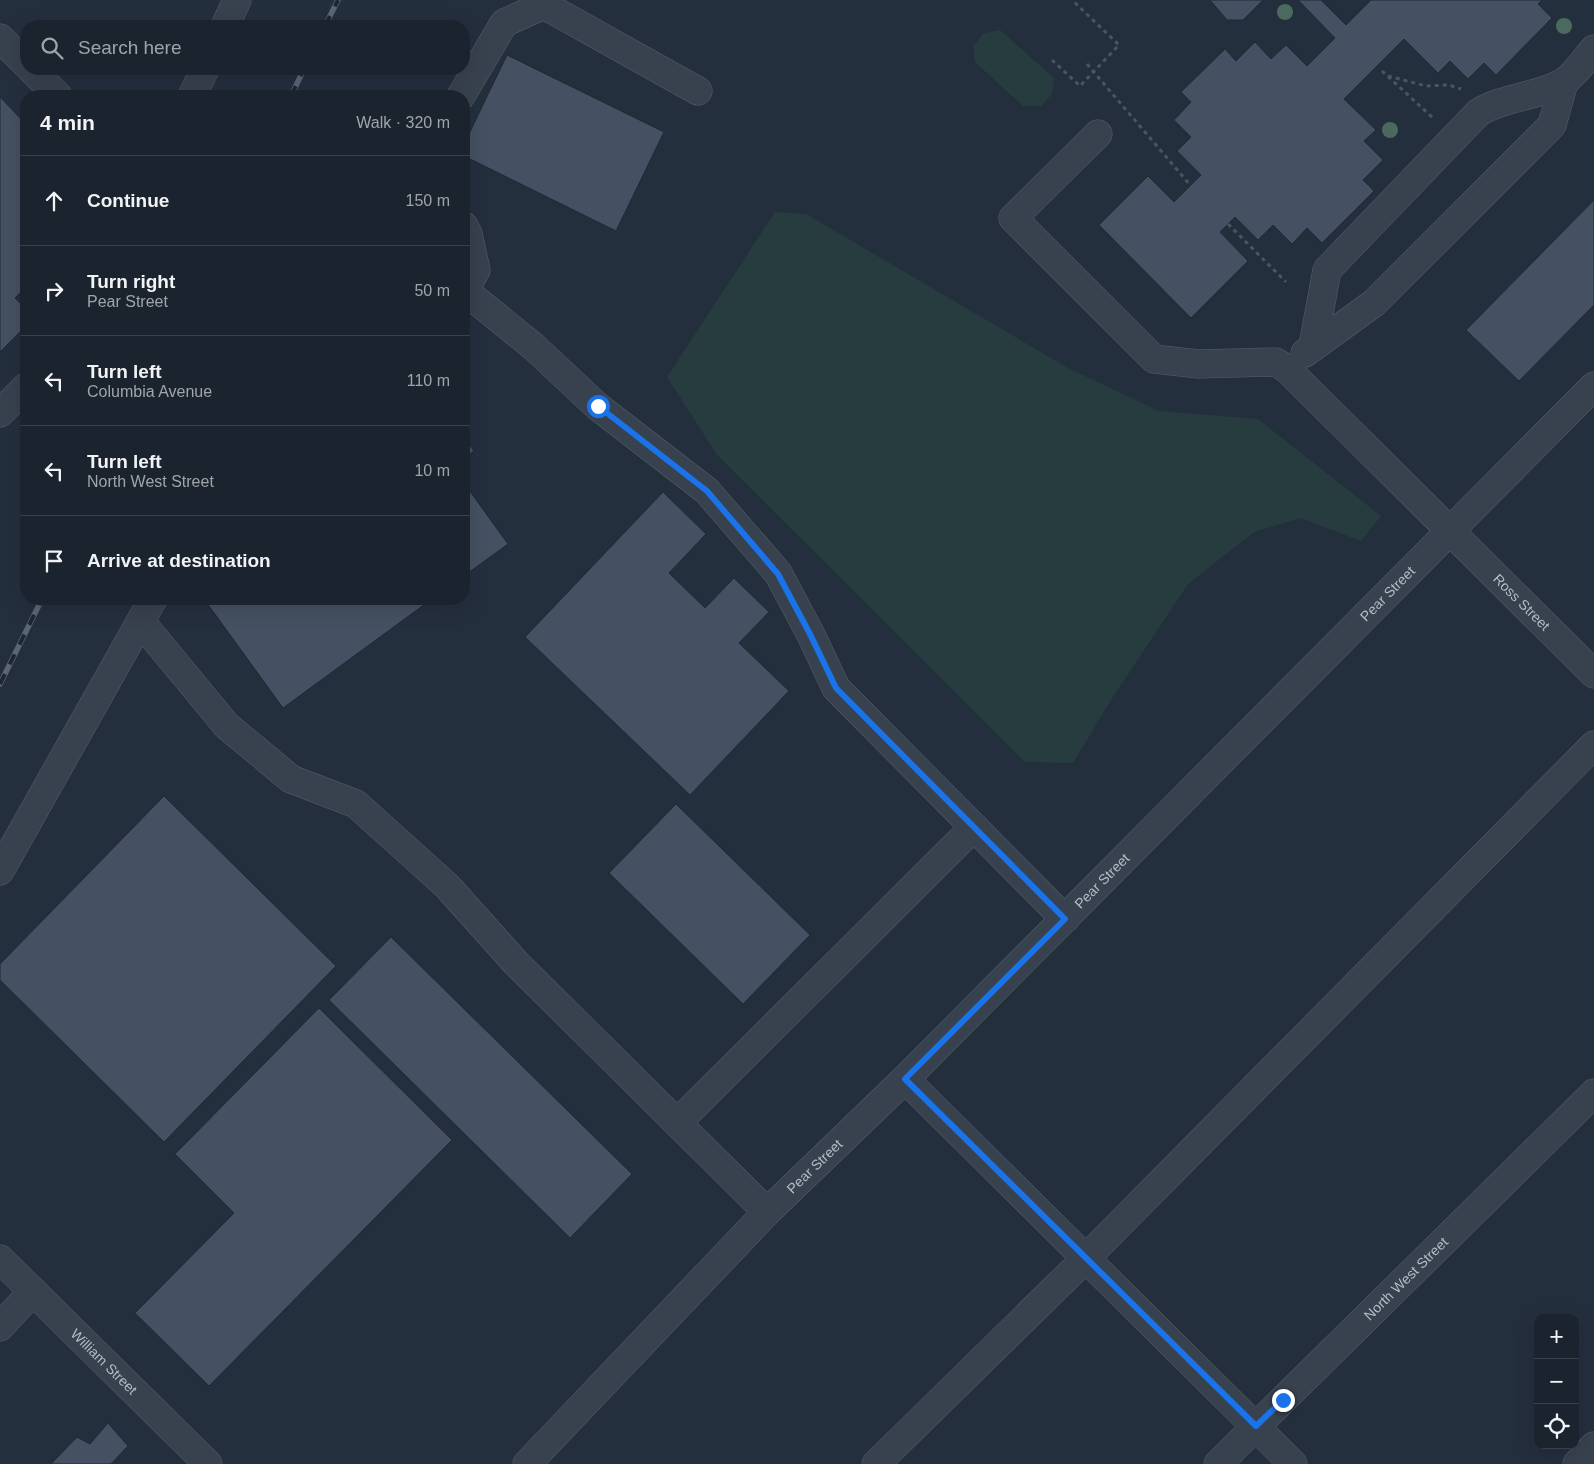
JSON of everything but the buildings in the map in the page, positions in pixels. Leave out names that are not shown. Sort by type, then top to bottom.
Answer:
[{"type":"street","points":[[228,20],[237,0]]},
{"type":"street","points":[[465,90],[504,23],[544,5],[698,91]]},
{"type":"street","points":[[0,38],[20,58]]},
{"type":"street","points":[[1313,346],[1327,270],[1334,262],[1478,113],[1488,106],[1539,93],[1564,82],[1594,49]]},
{"type":"street","points":[[37,75],[52,90]]},
{"type":"street","points":[[195,90],[202,75]]},
{"type":"street","points":[[1098,134],[1013,218],[1154,359],[1199,364],[1276,362],[1287,369],[1313,346],[1374,303],[1552,125],[1564,82]]},
{"type":"street","points":[[470,243],[476,270],[470,280]]},
{"type":"street","points":[[470,296],[534,346],[598,406],[707,491],[778,574],[836,688],[1065,919]]},
{"type":"street","name":"Ross Street","points":[[1287,369],[1594,674]]},
{"type":"street","name":"Pear Street","points":[[527,1464],[767,1212],[905,1079],[1594,386]]},
{"type":"street","points":[[0,413],[20,393]]},
{"type":"street","points":[[0,871],[147,610],[227,726],[291,780],[356,804],[447,886],[516,964],[767,1212]]},
{"type":"street","points":[[876,1464],[1086,1258],[1594,745]]},
{"type":"street","points":[[677,1123],[974,827]]},
{"type":"street","points":[[905,1079],[1294,1464]]},
{"type":"street","name":"North West Street","points":[[1218,1464],[1594,1093]]},
{"type":"street","name":"William Street","points":[[0,1259],[208,1464]]},
{"type":"street","points":[[0,1326],[33,1291]]},
{"type":"street","points":[[1577,1464],[1594,1446]]},
{"type":"path","points":[[1052,60],[1080,86],[1119,45],[1072,0]]},
{"type":"path","points":[[1087,64],[1191,186]]},
{"type":"path","points":[[1382,71],[1435,120]]},
{"type":"path","points":[[1388,76],[1426,86],[1449,86],[1466,90]]},
{"type":"path","points":[[1228,224],[1286,282]]},
{"type":"green space","points":[[1000,30],[1054,78],[1052,94],[1041,106],[1023,106],[975,62],[973,46],[984,33]]},
{"type":"green space","points":[[775,212],[806,214],[1068,368],[1159,411],[1258,419],[1381,516],[1361,541],[1301,518],[1254,532],[1188,584],[1111,700],[1073,763],[1025,762],[717,455],[667,377]]},
{"type":"railway","points":[[328,20],[338,0]]},
{"type":"railway","points":[[294,90],[301,75]]},
{"type":"railway","points":[[0,684],[39,605]]},
{"type":"route","points":[[598,406],[707,491],[778,574],[836,688],[1065,919],[905,1079],[1256,1426],[1283,1400]]}]
